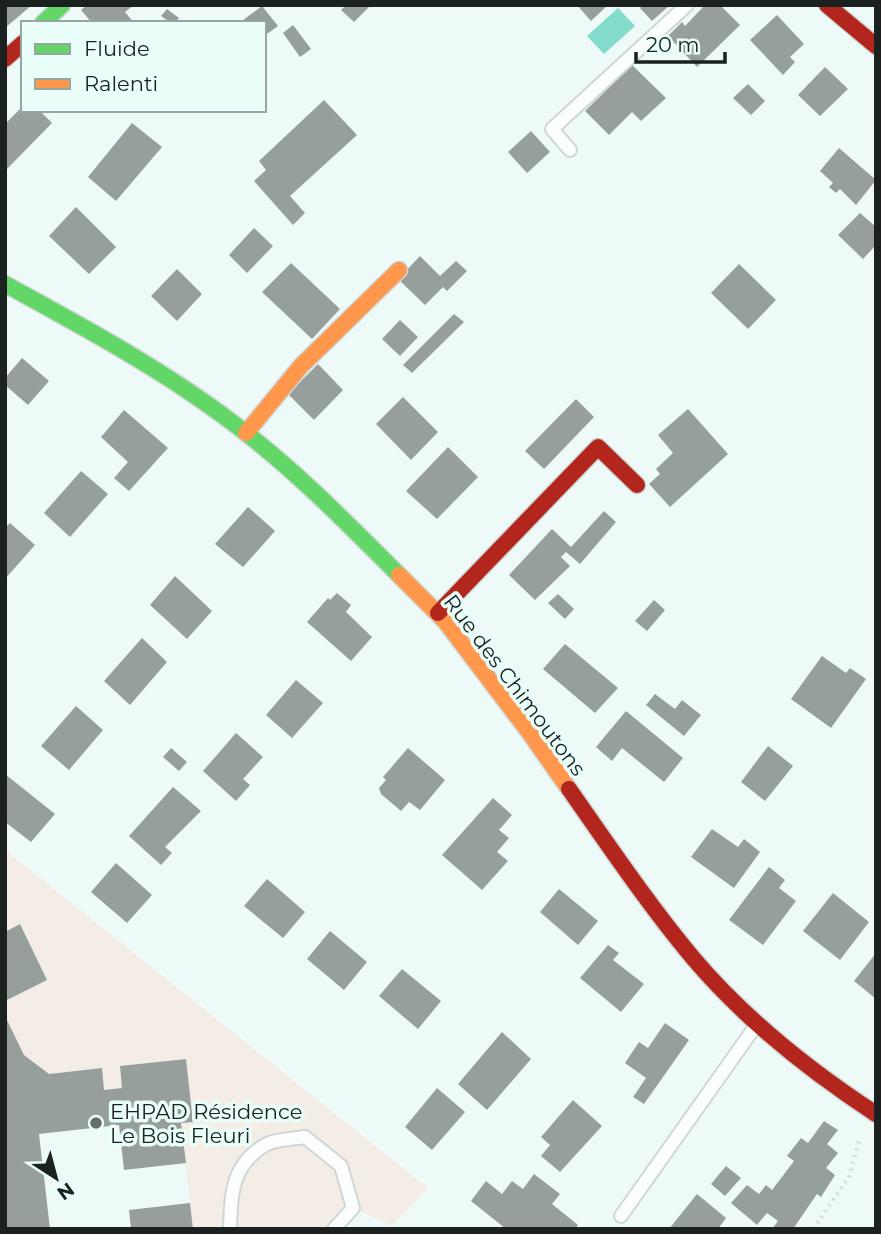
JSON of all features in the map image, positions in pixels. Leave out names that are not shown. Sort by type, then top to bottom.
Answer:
[{"type":"main road","points":[[45,21],[62,5]]},
{"type":"main road","points":[[827,5],[876,46]]},
{"type":"main road","points":[[5,59],[21,45]]},
{"type":"main road","points":[[246,433],[301,366],[399,270]]},
{"type":"main road","name":"Rue des Chimoutons","points":[[5,284],[130,352],[246,433],[331,507],[438,613],[529,732],[624,867],[693,958],[757,1023],[844,1093],[876,1114]]},
{"type":"main road","points":[[438,613],[598,447],[637,485]]},
{"type":"lane","points":[[570,150],[552,129],[687,5]]},
{"type":"lane","points":[[621,1216],[757,1023]]},
{"type":"lane","points":[[230,1229],[231,1200],[239,1166],[268,1143],[305,1137],[341,1166],[353,1208],[334,1229]]},
{"type":"path","points":[[813,1229],[849,1177],[860,1137]]},
{"type":"shaded area","points":[[618,8],[635,26],[604,54],[587,36]]},
{"type":"shaded area","points":[[5,850],[428,1188],[392,1226],[353,1208],[334,1229],[193,1229],[181,1123],[193,1122],[186,1059],[120,1066],[122,1088],[104,1090],[102,1068],[49,1074],[24,1055],[5,1016],[5,1001],[47,980],[20,924],[5,932]]},
{"type":"building","points":[[5,5],[32,5],[5,28]]},
{"type":"building","points":[[87,5],[134,5],[125,12],[132,21],[90,21],[81,10]]},
{"type":"building","points":[[346,5],[371,5],[354,22],[341,10]]},
{"type":"building","points":[[577,5],[608,5],[591,21]]},
{"type":"building","points":[[643,5],[670,5],[652,21],[640,8]]},
{"type":"building","points":[[705,5],[720,5],[740,25],[697,67],[668,36],[682,22],[685,26]]},
{"type":"building","points":[[262,6],[278,26],[266,35],[266,21],[242,21]]},
{"type":"building","points":[[167,9],[179,18],[177,21],[168,21],[161,16]]},
{"type":"building","points":[[777,15],[804,44],[790,57],[795,62],[783,75],[750,40]]},
{"type":"building","points":[[293,25],[311,49],[300,57],[283,33]]},
{"type":"building","points":[[632,65],[666,98],[641,121],[632,112],[609,135],[585,111]]},
{"type":"building","points":[[825,67],[848,89],[820,116],[798,95]]},
{"type":"building","points":[[748,84],[765,101],[751,115],[733,98]]},
{"type":"building","points":[[324,100],[357,135],[290,196],[305,213],[293,225],[254,181],[266,170],[259,161]]},
{"type":"building","points":[[21,108],[21,112],[41,112],[52,123],[5,171],[5,124]]},
{"type":"building","points":[[132,123],[162,147],[116,201],[88,177]]},
{"type":"building","points":[[531,131],[550,152],[527,173],[508,152]]},
{"type":"building","points":[[839,148],[876,180],[856,205],[840,189],[836,193],[829,187],[833,183],[820,171]]},
{"type":"building","points":[[76,207],[116,247],[89,274],[49,236]]},
{"type":"building","points":[[860,213],[876,227],[876,245],[863,259],[838,235]]},
{"type":"building","points":[[254,228],[273,246],[247,273],[229,255]]},
{"type":"building","points":[[420,256],[440,276],[456,261],[467,271],[447,291],[443,287],[425,305],[398,279]]},
{"type":"building","points":[[291,263],[340,309],[312,339],[262,292]]},
{"type":"building","points":[[739,264],[776,300],[748,329],[711,293]]},
{"type":"building","points":[[177,269],[202,294],[177,321],[151,296]]},
{"type":"building","points":[[454,314],[464,322],[412,373],[403,365]]},
{"type":"building","points":[[400,320],[418,337],[400,356],[382,339]]},
{"type":"building","points":[[22,358],[49,381],[28,405],[5,385],[5,378]]},
{"type":"building","points":[[318,364],[343,390],[314,420],[288,394]]},
{"type":"building","points":[[403,397],[438,432],[411,460],[376,424]]},
{"type":"building","points":[[576,399],[594,417],[544,469],[525,451]]},
{"type":"building","points":[[688,409],[728,454],[670,507],[649,484],[660,474],[656,469],[673,453],[658,435]]},
{"type":"building","points":[[124,410],[168,448],[129,491],[114,478],[128,462],[101,437]]},
{"type":"building","points":[[448,447],[478,477],[437,519],[406,491]]},
{"type":"building","points":[[81,471],[108,494],[70,537],[44,513]]},
{"type":"building","points":[[248,507],[275,531],[243,567],[215,544]]},
{"type":"building","points":[[604,511],[616,522],[580,564],[566,552],[561,557],[570,566],[535,600],[509,575],[552,529],[571,547]]},
{"type":"building","points":[[10,523],[35,545],[5,579],[5,528]]},
{"type":"building","points":[[175,576],[212,611],[187,639],[150,605]]},
{"type":"building","points":[[337,593],[351,605],[346,612],[372,637],[351,661],[307,622],[328,598],[330,600]]},
{"type":"building","points":[[558,594],[574,609],[565,619],[548,603]]},
{"type":"building","points":[[654,600],[665,610],[647,631],[635,621]]},
{"type":"building","points":[[142,638],[167,662],[130,705],[104,681]]},
{"type":"building","points":[[565,644],[618,688],[595,713],[543,669]]},
{"type":"building","points":[[822,656],[846,673],[850,668],[866,679],[831,728],[791,699]]},
{"type":"building","points":[[296,680],[323,703],[292,738],[266,715]]},
{"type":"building","points":[[655,694],[675,709],[682,700],[701,715],[684,736],[646,705]]},
{"type":"building","points":[[76,706],[103,730],[69,770],[41,746]]},
{"type":"building","points":[[626,711],[683,758],[664,782],[622,748],[612,761],[596,747]]},
{"type":"building","points":[[236,733],[263,757],[243,779],[250,785],[236,801],[203,771]]},
{"type":"building","points":[[768,746],[793,766],[765,801],[741,782]]},
{"type":"building","points":[[171,748],[187,762],[179,771],[163,757]]},
{"type":"building","points":[[408,748],[445,780],[420,810],[409,802],[401,811],[381,794],[379,788],[386,780],[383,777]]},
{"type":"building","points":[[5,774],[55,814],[31,842],[5,822]]},
{"type":"building","points":[[173,787],[201,811],[165,847],[172,853],[161,865],[129,836]]},
{"type":"building","points":[[493,798],[512,815],[499,830],[509,838],[497,852],[508,861],[482,890],[442,855]]},
{"type":"building","points":[[712,829],[738,847],[744,839],[760,852],[734,888],[691,857]]},
{"type":"building","points":[[116,863],[152,895],[127,923],[91,892]]},
{"type":"building","points":[[769,867],[785,880],[779,888],[796,901],[763,945],[729,920]]},
{"type":"building","points":[[267,879],[305,912],[283,938],[244,906]]},
{"type":"building","points":[[559,889],[598,921],[578,945],[540,912]]},
{"type":"building","points":[[833,893],[869,922],[840,960],[803,931]]},
{"type":"building","points":[[20,924],[47,980],[5,1001],[5,932]]},
{"type":"building","points":[[330,931],[367,962],[344,990],[307,959]]},
{"type":"building","points":[[608,945],[619,953],[613,960],[644,984],[621,1012],[580,978]]},
{"type":"building","points":[[876,953],[876,999],[854,981]]},
{"type":"building","points":[[402,969],[441,1001],[418,1029],[379,996]]},
{"type":"building","name":"EHPAD Résidence Le Bois Fleuri","points":[[5,1016],[24,1055],[49,1074],[102,1068],[104,1090],[122,1088],[120,1066],[186,1059],[193,1122],[181,1123],[186,1163],[124,1170],[119,1125],[39,1134],[50,1229],[5,1229]]},
{"type":"building","points":[[665,1023],[689,1040],[644,1104],[633,1097],[646,1078],[625,1063],[639,1042],[648,1048]]},
{"type":"building","points":[[502,1032],[531,1059],[487,1110],[458,1084]]},
{"type":"building","points":[[437,1088],[465,1112],[432,1150],[405,1127]]},
{"type":"building","points":[[573,1100],[602,1126],[560,1172],[541,1156],[550,1145],[541,1137]]},
{"type":"building","points":[[824,1121],[838,1130],[827,1144],[838,1153],[826,1168],[835,1175],[821,1197],[817,1194],[793,1229],[772,1229],[778,1221],[767,1213],[757,1225],[731,1203],[747,1185],[759,1194],[766,1185],[772,1190],[794,1161],[787,1156],[801,1138],[808,1143]]},
{"type":"building","points":[[726,1166],[741,1178],[725,1196],[711,1184]]},
{"type":"building","points":[[534,1174],[560,1194],[552,1204],[578,1225],[575,1229],[506,1229],[471,1201],[486,1181],[502,1194],[512,1181],[523,1189]]},
{"type":"building","points":[[697,1194],[726,1218],[718,1229],[669,1229]]},
{"type":"building","name":"EHPAD Résidence Le Bois Fleuri","points":[[190,1203],[193,1229],[131,1229],[129,1210]]},
{"type":"traffic: fast","points":[[45,21],[62,5]]},
{"type":"traffic: fast","points":[[5,284],[93,333],[206,403],[298,477],[399,575]]},
{"type":"traffic: slow","points":[[246,433],[301,366],[399,270]]},
{"type":"traffic: slow","points":[[399,575],[445,621],[569,789]]},
{"type":"traffic: jam","points":[[827,5],[876,46]]},
{"type":"traffic: jam","points":[[5,59],[21,45]]},
{"type":"traffic: jam","points":[[438,613],[598,447],[637,485]]},
{"type":"traffic: jam","points":[[569,789],[660,917],[713,980],[779,1042],[876,1114]]},
{"type":"place","name":"EHPAD Résidence Le Bois Fleuri","points":[[96,1123]]}]
